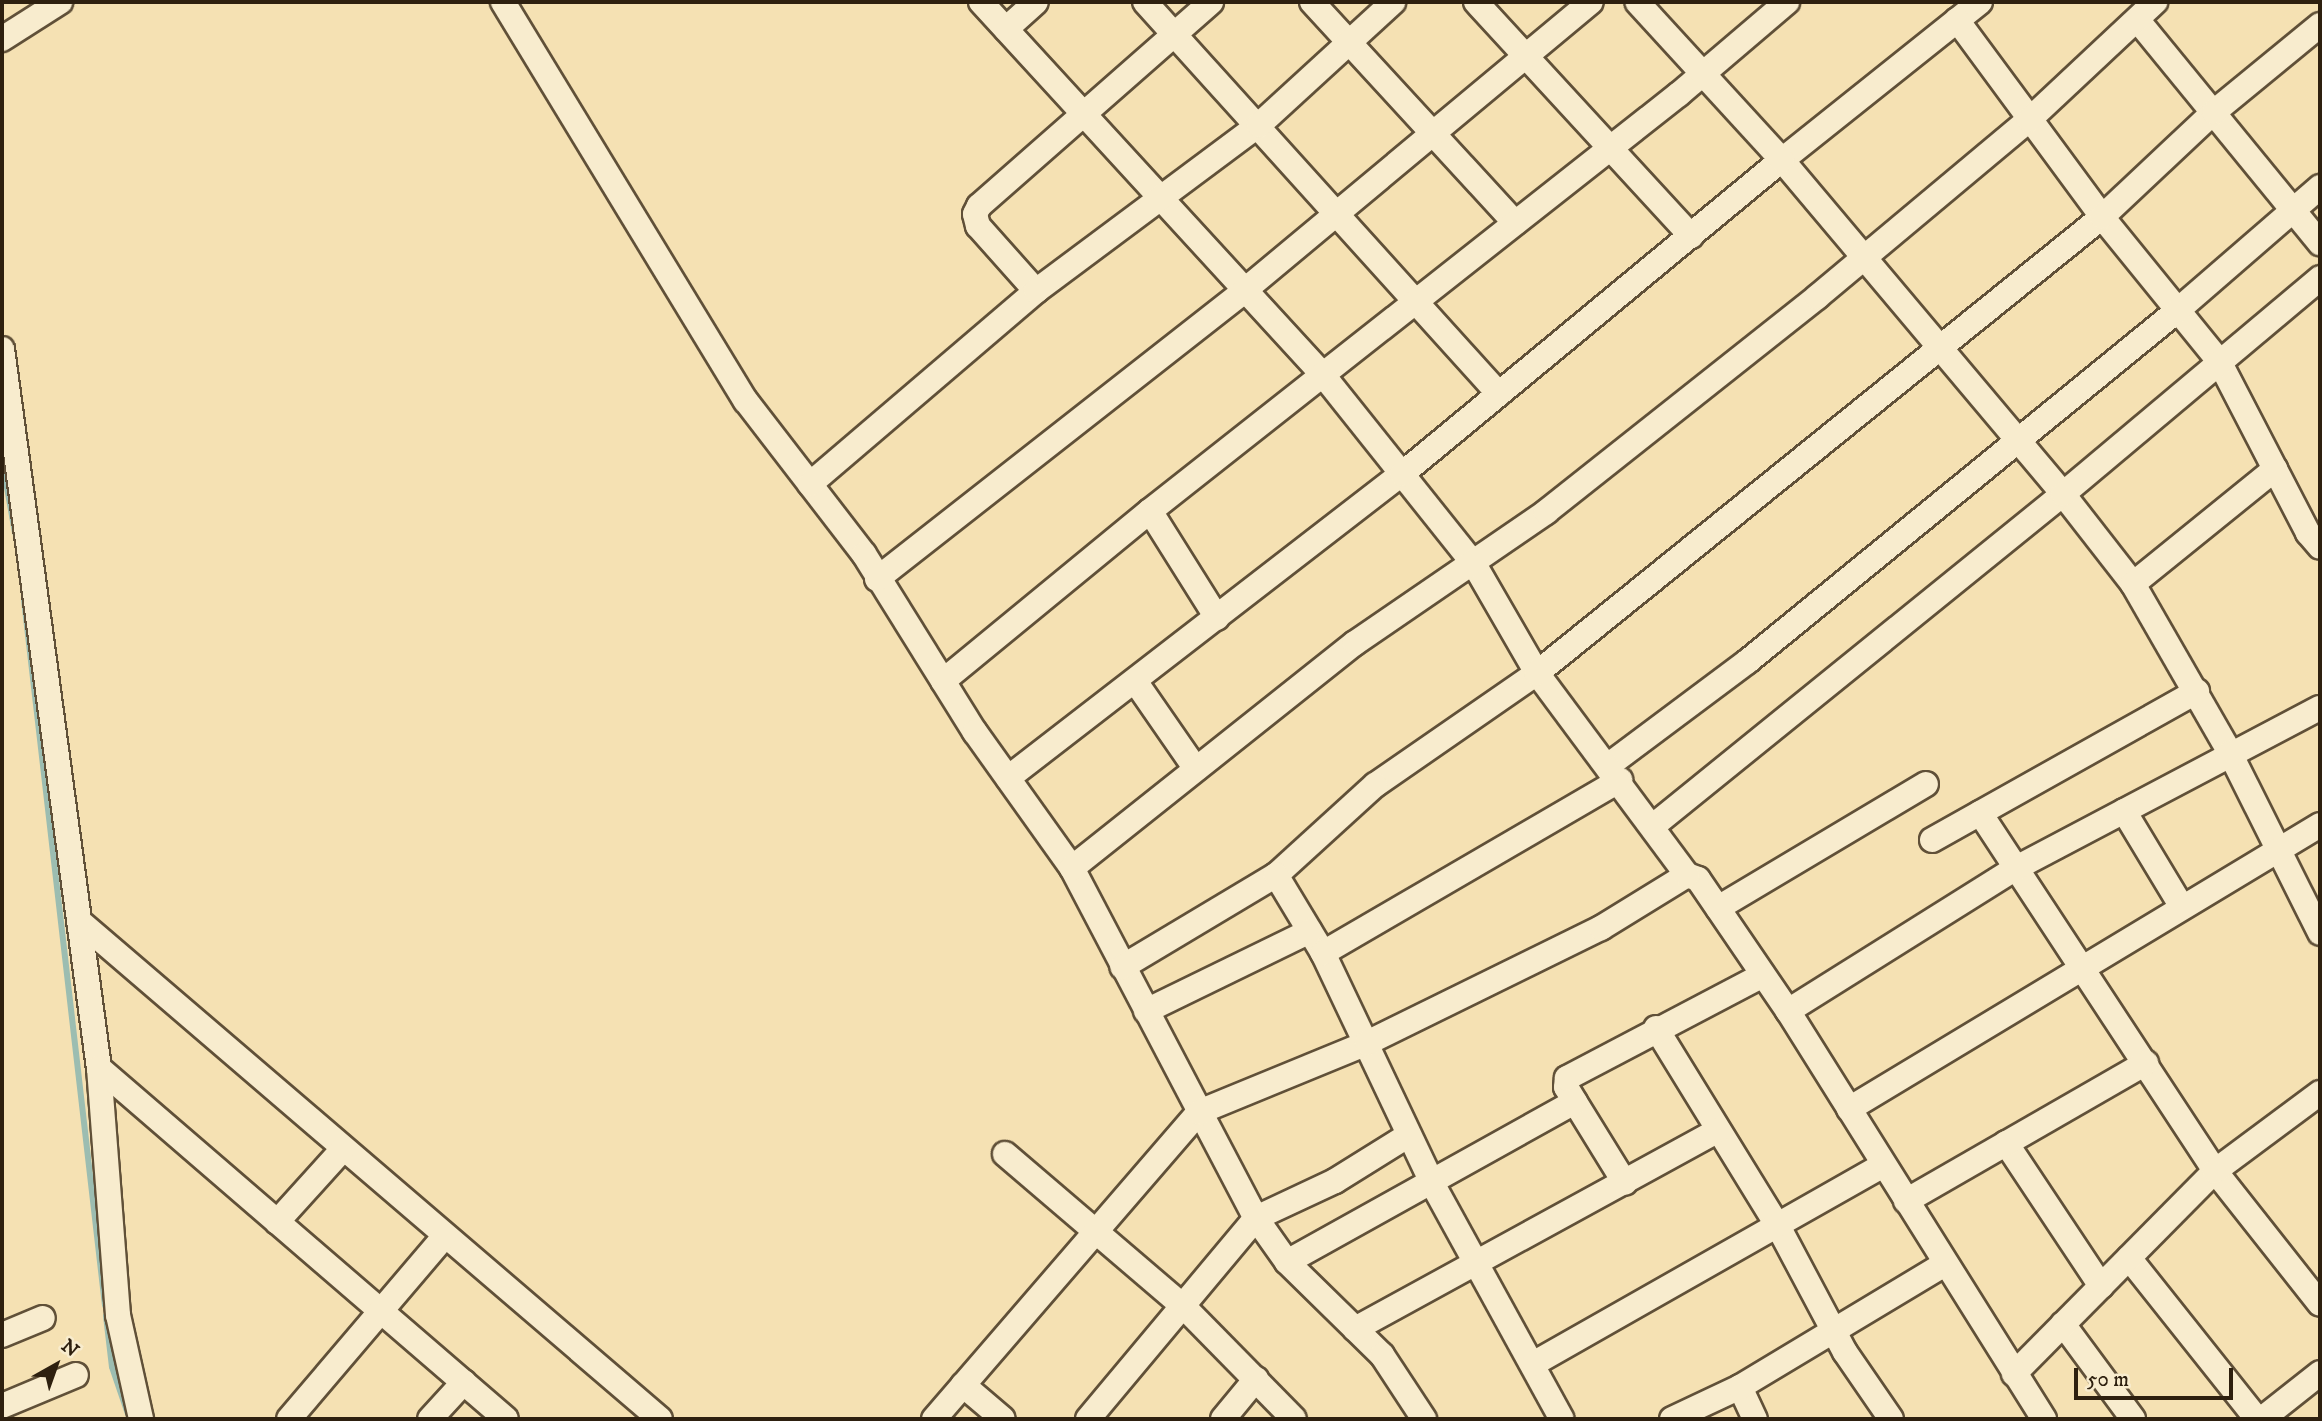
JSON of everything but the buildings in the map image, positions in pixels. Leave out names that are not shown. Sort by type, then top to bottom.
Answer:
[{"type":"street","points":[[2,39],[60,2]]},
{"type":"street","points":[[503,2],[746,401],[864,554],[877,579],[943,681],[1072,868],[1256,1218],[1287,1262],[1402,1380],[1420,1417]]},
{"type":"street","points":[[981,2],[1323,375],[1474,565],[1537,673],[1615,773],[1687,875],[1698,879],[1788,1011],[2044,1419]]},
{"type":"street","points":[[1006,29],[1036,2]]},
{"type":"street","points":[[1145,2],[1259,125],[1499,394]]},
{"type":"street","points":[[1036,291],[978,226],[975,214],[1083,111],[1172,33],[1212,2]]},
{"type":"street","points":[[1312,2],[1515,223]]},
{"type":"street","points":[[810,484],[1036,291],[1163,200],[1259,125],[1347,40],[1394,2]]},
{"type":"street","points":[[1476,2],[1691,236]]},
{"type":"street","points":[[877,579],[1245,290],[1591,2]]},
{"type":"street","points":[[1637,2],[1782,160],[1939,351],[2063,494],[2133,584],[2197,691],[2281,849],[2320,933]]},
{"type":"street","points":[[943,681],[1150,510],[1612,147],[1787,2]]},
{"type":"street","points":[[1008,778],[1402,474],[1978,2]]},
{"type":"street","points":[[1072,868],[1355,643],[1474,565],[1864,257],[2029,120],[2150,7],[2214,112],[2320,243]]},
{"type":"street","points":[[1957,20],[2102,217],[2219,361],[2308,533],[2320,547]]},
{"type":"street","points":[[1122,967],[1276,875],[1375,785],[1537,673],[2102,217],[2214,112],[2320,25]]},
{"type":"street","points":[[1323,953],[1615,773],[2016,439],[2178,310],[2320,187]]},
{"type":"street","points":[[1653,826],[2063,494],[2320,278]]},
{"type":"street","points":[[2,349],[99,1068],[118,1315],[141,1419]]},
{"type":"street","points":[[2133,584],[2275,469]]},
{"type":"street","points":[[1150,510],[1217,618]]},
{"type":"street","points":[[1135,681],[1196,769]]},
{"type":"street","points":[[1932,840],[2197,691]]},
{"type":"street","points":[[1788,1011],[2018,867],[2230,753],[2320,708]]},
{"type":"street","points":[[1718,908],[1926,784]]},
{"type":"street","points":[[2124,811],[2182,908]]},
{"type":"street","points":[[1980,813],[2018,867],[2215,1171],[2320,1304]]},
{"type":"street","points":[[1849,1109],[2320,825]]},
{"type":"street","points":[[1276,875],[1323,953],[1432,1183],[1562,1419]]},
{"type":"street","points":[[934,1419],[1199,1112],[1367,1044],[1601,928],[1687,875]]},
{"type":"street","points":[[79,921],[660,1419]]},
{"type":"street","points":[[1146,1011],[1310,931]]},
{"type":"street","points":[[1625,1183],[1566,1087],[1567,1078],[1656,1028],[1763,975]]},
{"type":"street","points":[[1656,1028],[1779,1228],[1833,1331],[1891,1419]]},
{"type":"street","points":[[1906,1201],[2146,1063]]},
{"type":"street","points":[[99,1068],[506,1419]]},
{"type":"street","points":[[2014,1374],[2215,1171],[2318,1099]]},
{"type":"street","points":[[1287,1262],[1575,1102]]},
{"type":"street","points":[[1354,1329],[1718,1130]]},
{"type":"street","points":[[1088,1419],[1256,1218],[1335,1181],[1409,1135]]},
{"type":"street","points":[[2006,1143],[2101,1286]]},
{"type":"street","points":[[278,1222],[343,1149]]},
{"type":"street","points":[[1005,1154],[1183,1306],[1294,1419]]},
{"type":"street","points":[[1534,1364],[1779,1228],[1884,1165]]},
{"type":"street","points":[[289,1419],[446,1236]]},
{"type":"street","points":[[2129,1258],[2260,1419],[2320,1373]]},
{"type":"street","points":[[1672,1419],[1740,1387],[1945,1264]]},
{"type":"street","points":[[2,1335],[43,1318]]},
{"type":"street","points":[[2063,1324],[2133,1419]]},
{"type":"street","points":[[2,1406],[76,1375]]},
{"type":"street","points":[[1223,1419],[1255,1379]]},
{"type":"street","points":[[430,1419],[464,1382]]},
{"type":"street","points":[[963,1385],[1003,1419]]},
{"type":"street","points":[[1740,1387],[1755,1419]]},
{"type":"waterway","points":[[2,459],[15,533]]},
{"type":"waterway","points":[[24,600],[105,1305]]},
{"type":"waterway","points":[[106,1316],[112,1367],[128,1414]]}]
